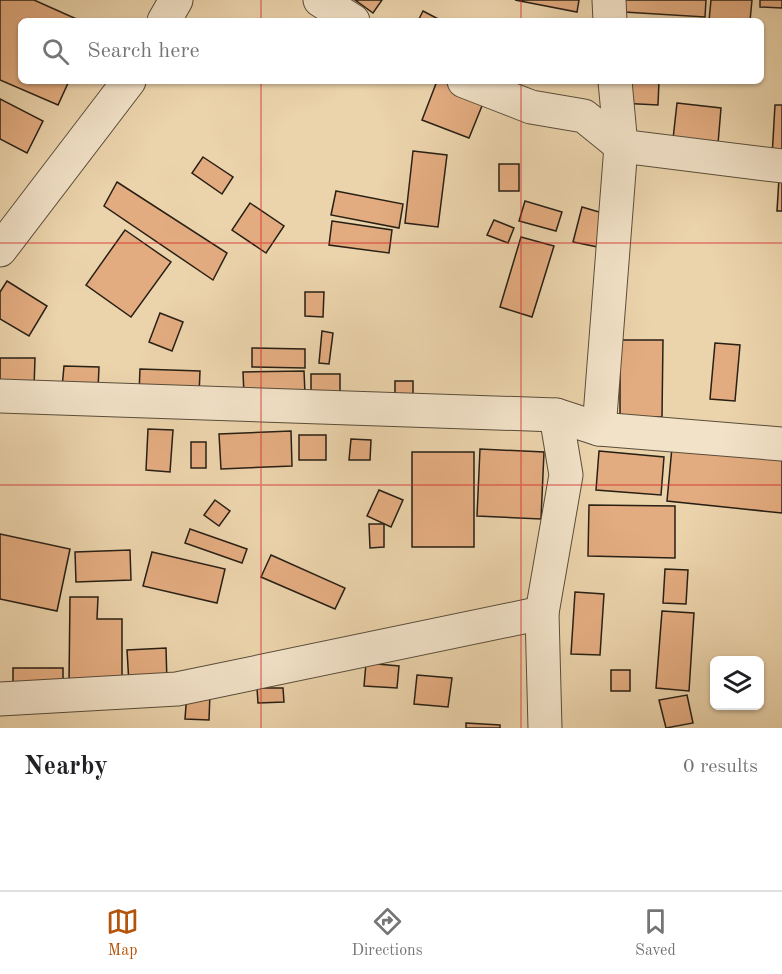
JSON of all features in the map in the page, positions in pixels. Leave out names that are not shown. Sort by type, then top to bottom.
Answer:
[{"type":"street","points":[[166,18],[176,0]]},
{"type":"street","points":[[320,0],[348,18]]},
{"type":"street","points":[[609,0],[610,18]]},
{"type":"street","points":[[0,250],[127,84]]},
{"type":"street","points":[[473,84],[531,107],[584,116],[621,146],[782,166]]},
{"type":"street","points":[[599,429],[621,146],[615,84]]},
{"type":"street","points":[[0,396],[556,415],[599,429],[782,444]]},
{"type":"street","points":[[545,728],[542,613],[566,475],[556,415]]},
{"type":"street","points":[[0,699],[177,689],[542,613]]},
{"type":"building","points":[[0,0],[34,0],[74,18],[18,18],[18,84],[68,84],[58,105],[0,80]]},
{"type":"building","points":[[355,0],[382,0],[373,13]]},
{"type":"building","points":[[515,0],[579,0],[577,12]]},
{"type":"building","points":[[625,0],[706,0],[705,17],[624,12]]},
{"type":"building","points":[[711,0],[752,0],[750,18],[709,18]]},
{"type":"building","points":[[760,0],[782,0],[782,8],[760,7]]},
{"type":"building","points":[[423,11],[436,18],[420,18]]},
{"type":"building","points":[[436,84],[455,84],[486,96],[469,138],[422,120]]},
{"type":"building","points":[[620,84],[659,84],[658,105],[619,103]]},
{"type":"building","points":[[0,99],[43,121],[27,153],[0,139]]},
{"type":"building","points":[[677,103],[721,108],[718,144],[673,139]]},
{"type":"building","points":[[775,105],[782,105],[782,157],[772,157]]},
{"type":"building","points":[[413,151],[447,155],[438,227],[405,223]]},
{"type":"building","points":[[203,157],[233,177],[222,194],[192,173]]},
{"type":"building","points":[[499,164],[519,164],[519,191],[499,191]]},
{"type":"building","points":[[779,178],[782,179],[782,211],[777,211]]},
{"type":"building","points":[[117,182],[227,253],[213,280],[104,206]]},
{"type":"building","points":[[336,191],[403,204],[399,228],[331,215]]},
{"type":"building","points":[[525,201],[562,212],[556,231],[519,221]]},
{"type":"building","points":[[250,203],[284,226],[266,253],[232,230]]},
{"type":"building","points":[[582,207],[606,214],[598,247],[573,242]]},
{"type":"building","points":[[494,220],[514,228],[508,243],[487,235]]},
{"type":"building","points":[[332,221],[392,230],[389,253],[329,245]]},
{"type":"building","points":[[125,230],[171,262],[131,317],[86,285]]},
{"type":"building","points":[[521,237],[554,246],[532,317],[500,307]]},
{"type":"building","points":[[7,281],[47,306],[29,336],[0,319],[0,292]]},
{"type":"building","points":[[305,292],[324,292],[323,317],[305,316]]},
{"type":"building","points":[[160,313],[183,322],[172,351],[149,342]]},
{"type":"building","points":[[322,331],[333,333],[329,364],[319,363]]},
{"type":"building","points":[[620,340],[663,340],[662,417],[620,417]]},
{"type":"building","points":[[715,343],[740,345],[735,401],[710,399]]},
{"type":"building","points":[[252,348],[305,349],[305,368],[252,367]]},
{"type":"building","points":[[0,358],[35,358],[34,388],[0,388]]},
{"type":"building","points":[[64,366],[99,367],[98,389],[62,388]]},
{"type":"building","points":[[140,369],[200,371],[199,395],[139,393]]},
{"type":"building","points":[[304,371],[305,394],[244,395],[243,372]]},
{"type":"building","points":[[311,374],[340,374],[340,402],[311,402]]},
{"type":"building","points":[[395,381],[413,381],[413,400],[395,400]]},
{"type":"building","points":[[148,429],[173,430],[170,472],[146,470]]},
{"type":"building","points":[[291,431],[292,466],[221,469],[219,434]]},
{"type":"building","points":[[299,435],[326,435],[326,460],[299,460]]},
{"type":"building","points":[[351,439],[371,440],[370,460],[349,460]]},
{"type":"building","points":[[191,442],[206,442],[206,468],[191,468]]},
{"type":"building","points":[[672,447],[782,458],[782,513],[667,501]]},
{"type":"building","points":[[480,449],[544,452],[541,519],[477,516]]},
{"type":"building","points":[[599,451],[664,457],[661,495],[596,490]]},
{"type":"building","points":[[412,452],[474,452],[474,547],[412,547]]},
{"type":"building","points":[[379,490],[403,500],[391,527],[367,516]]},
{"type":"building","points":[[215,500],[230,511],[219,526],[204,515]]},
{"type":"building","points":[[589,505],[675,506],[675,558],[588,556]]},
{"type":"building","points":[[369,524],[384,524],[384,547],[370,548]]},
{"type":"building","points":[[190,529],[247,549],[242,563],[185,543]]},
{"type":"building","points":[[0,534],[70,549],[57,611],[0,599]]},
{"type":"building","points":[[130,550],[131,580],[76,582],[75,552]]},
{"type":"building","points":[[152,552],[225,569],[217,603],[143,586]]},
{"type":"building","points":[[271,555],[345,588],[335,609],[261,577]]},
{"type":"building","points":[[665,569],[688,570],[686,604],[663,603]]},
{"type":"building","points":[[575,592],[604,594],[600,655],[571,654]]},
{"type":"building","points":[[70,597],[98,597],[97,619],[122,619],[122,684],[69,684]]},
{"type":"building","points":[[662,611],[694,613],[689,691],[656,688]]},
{"type":"building","points":[[166,648],[167,683],[129,684],[127,650]]},
{"type":"building","points":[[366,663],[399,666],[397,688],[364,686]]},
{"type":"building","points":[[13,668],[63,668],[63,686],[13,686]]},
{"type":"building","points":[[611,670],[630,670],[630,691],[611,691]]},
{"type":"building","points":[[417,675],[452,678],[448,707],[414,704]]},
{"type":"building","points":[[257,688],[283,688],[284,702],[258,703]]},
{"type":"building","points":[[187,692],[210,693],[209,720],[185,719]]},
{"type":"building","points":[[687,695],[693,723],[666,728],[659,700]]},
{"type":"building","points":[[466,723],[500,725],[500,728],[466,728]]}]
